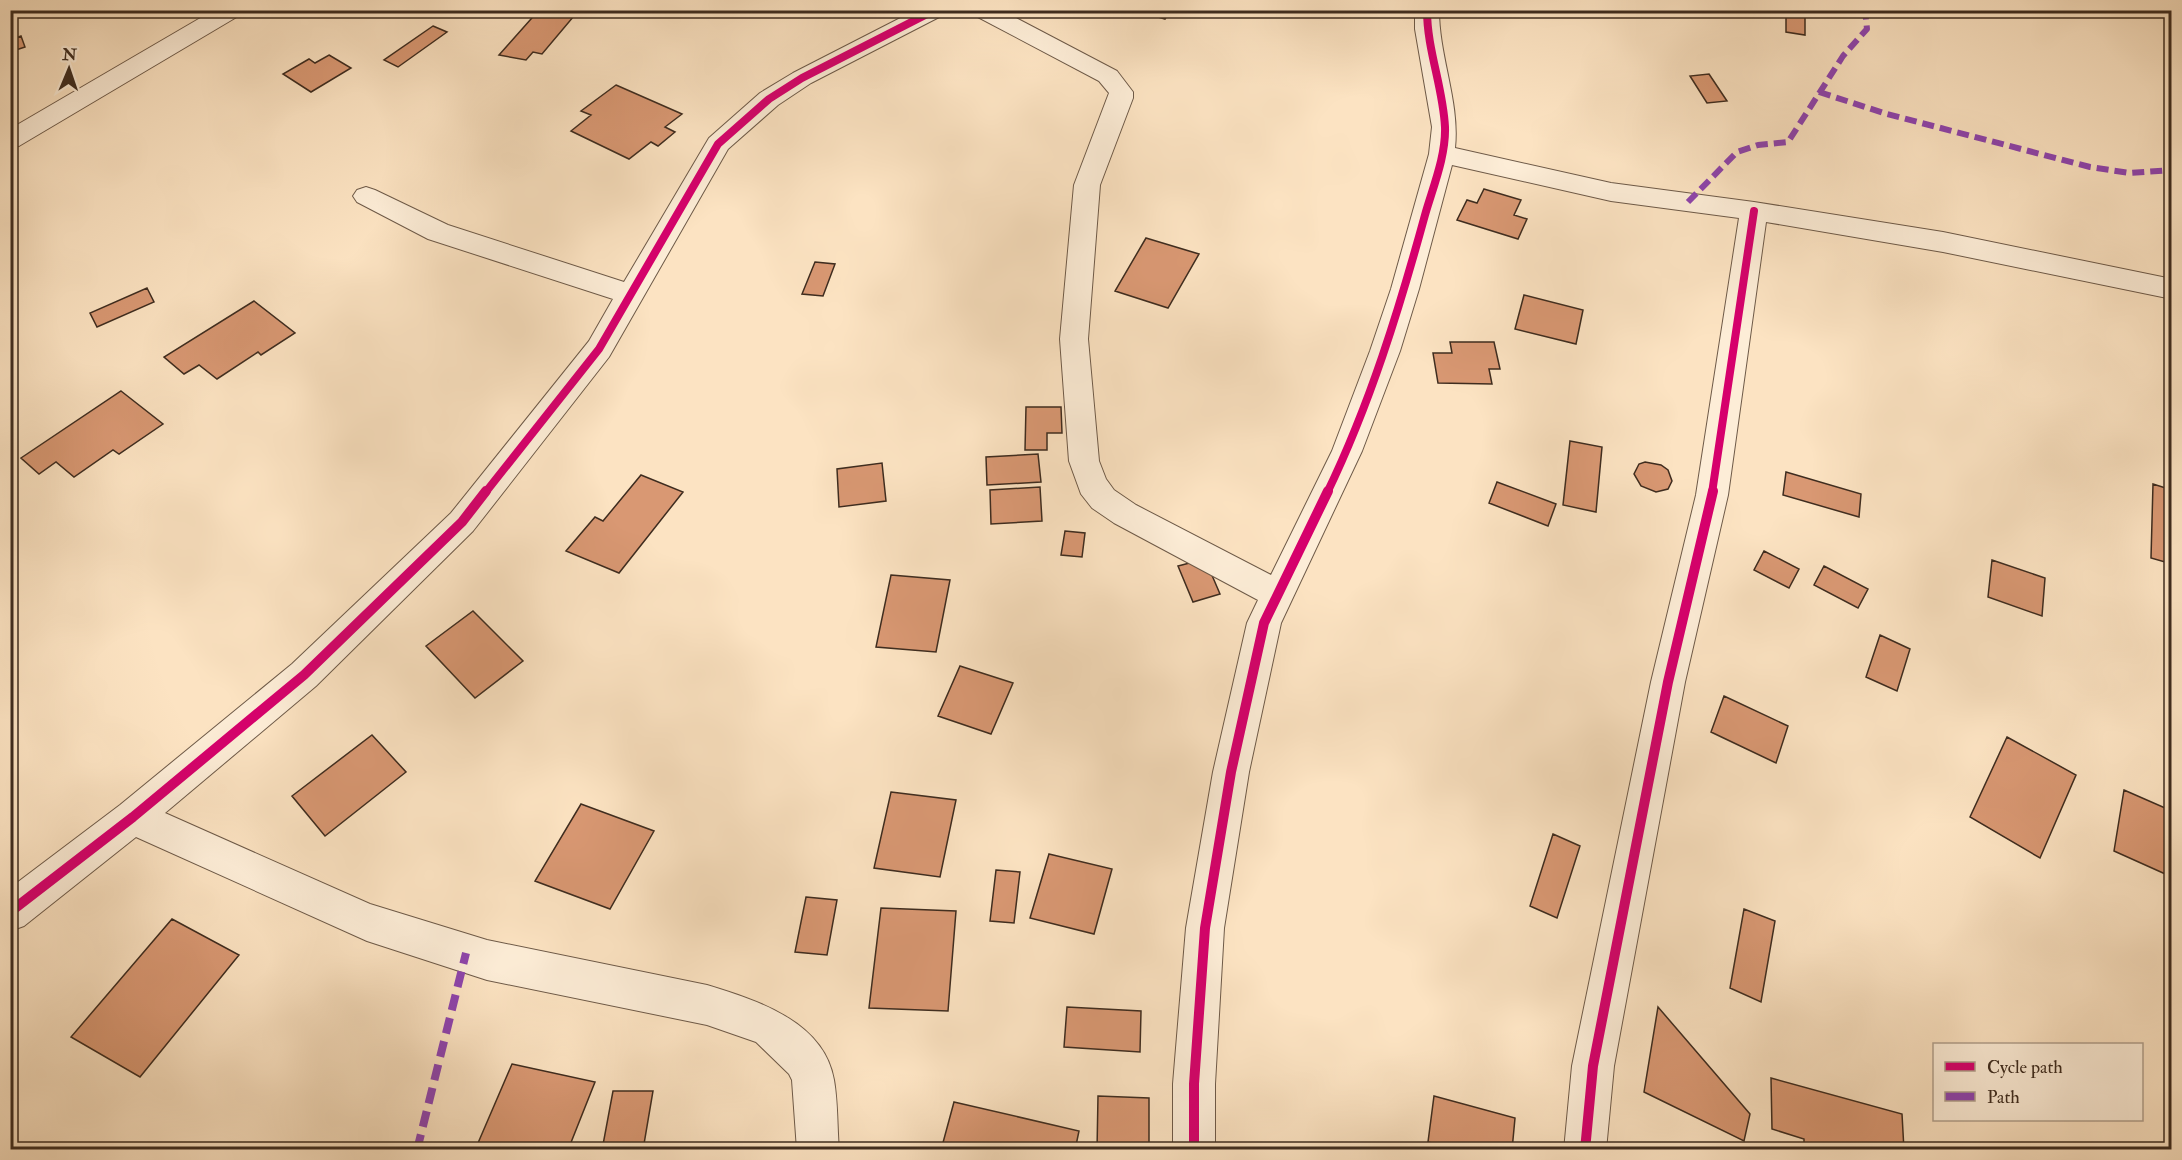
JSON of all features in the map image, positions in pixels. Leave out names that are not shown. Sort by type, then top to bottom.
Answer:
[{"type":"street","points":[[10,140],[232,10]]},
{"type":"street","points":[[10,912],[133,817],[304,675],[462,522],[599,349],[718,144],[769,99],[802,78],[935,10]]},
{"type":"street","points":[[982,10],[1108,76],[1121,92],[1121,98],[1087,185],[1074,339],[1084,461],[1092,484],[1103,499],[1125,514],[1277,594]]},
{"type":"street","points":[[1194,1149],[1194,1084],[1205,928],[1247,691],[1264,623],[1347,451],[1385,351],[1405,289],[1442,154],[1445,127],[1436,87],[1426,11]]},
{"type":"street","points":[[1442,154],[1611,192],[1754,211],[1942,242],[2172,289]]},
{"type":"street","points":[[366,196],[438,232],[473,246],[632,295]]},
{"type":"street","points":[[1586,1149],[1596,1054],[1668,682],[1712,495],[1754,211]]},
{"type":"street","points":[[133,817],[367,922],[487,960],[707,1005],[770,1028],[804,1059],[813,1078],[818,1149]]},
{"type":"building","points":[[539,10],[579,10],[542,54],[533,52],[526,60],[499,55]]},
{"type":"building","points":[[1135,10],[1171,10],[1165,19]]},
{"type":"building","points":[[1786,10],[1805,11],[1805,35],[1786,32]]},
{"type":"building","points":[[433,26],[447,32],[398,67],[384,60]]},
{"type":"building","points":[[21,36],[25,47],[10,52],[10,40]]},
{"type":"building","points":[[329,55],[351,68],[311,92],[283,74],[309,59],[315,63]]},
{"type":"building","points":[[1709,74],[1727,101],[1707,103],[1690,76]]},
{"type":"building","points":[[616,85],[682,114],[665,127],[675,132],[658,146],[651,142],[629,159],[571,131],[591,115],[581,111]]},
{"type":"building","points":[[1484,189],[1521,200],[1514,215],[1527,219],[1518,239],[1457,220],[1467,200],[1477,203]]},
{"type":"building","points":[[1146,238],[1199,254],[1168,308],[1115,291]]},
{"type":"building","points":[[815,262],[835,264],[823,296],[802,294]]},
{"type":"building","points":[[147,288],[154,302],[97,327],[90,313]]},
{"type":"building","points":[[1524,295],[1583,310],[1576,344],[1515,329]]},
{"type":"building","points":[[254,301],[295,333],[261,355],[258,352],[217,379],[199,365],[184,374],[164,357]]},
{"type":"building","points":[[1450,342],[1494,342],[1500,369],[1489,369],[1492,384],[1438,383],[1433,353],[1452,353]]},
{"type":"building","points":[[121,391],[163,424],[119,454],[113,450],[74,477],[56,462],[39,474],[21,458]]},
{"type":"building","points":[[1026,407],[1061,407],[1062,433],[1047,433],[1047,450],[1025,450]]},
{"type":"building","points":[[1570,441],[1602,447],[1596,512],[1563,505]]},
{"type":"building","points":[[1038,454],[1041,482],[987,485],[986,457]]},
{"type":"building","points":[[1645,462],[1661,465],[1668,470],[1672,481],[1668,489],[1656,492],[1641,486],[1634,474],[1639,464]]},
{"type":"building","points":[[882,463],[886,501],[839,507],[837,469]]},
{"type":"building","points":[[1786,472],[1861,494],[1859,517],[1783,495]]},
{"type":"building","points":[[641,475],[683,492],[619,573],[566,551],[595,517],[603,521]]},
{"type":"building","points":[[1497,482],[1556,504],[1548,526],[1489,503]]},
{"type":"building","points":[[2153,484],[2172,490],[2172,564],[2151,558]]},
{"type":"building","points":[[1040,487],[1042,521],[991,524],[990,490]]},
{"type":"building","points":[[1065,531],[1085,533],[1082,557],[1061,555]]},
{"type":"building","points":[[1764,551],[1799,569],[1789,588],[1754,570]]},
{"type":"building","points":[[1205,559],[1220,594],[1193,602],[1178,566]]},
{"type":"building","points":[[1992,560],[2045,578],[2042,616],[1988,597]]},
{"type":"building","points":[[1824,566],[1868,589],[1858,608],[1814,585]]},
{"type":"building","points":[[891,575],[950,580],[936,652],[876,647]]},
{"type":"building","points":[[473,611],[523,661],[475,698],[426,646]]},
{"type":"building","points":[[1880,635],[1910,649],[1897,691],[1866,677]]},
{"type":"building","points":[[960,666],[1013,683],[991,734],[938,716]]},
{"type":"building","points":[[1724,696],[1788,726],[1776,763],[1711,732]]},
{"type":"building","points":[[372,735],[406,772],[325,836],[292,796]]},
{"type":"building","points":[[2007,737],[2076,775],[2040,858],[1970,817]]},
{"type":"building","points":[[2124,790],[2172,811],[2172,877],[2114,851]]},
{"type":"building","points":[[891,792],[956,800],[940,877],[874,868]]},
{"type":"building","points":[[581,804],[654,831],[610,909],[535,881]]},
{"type":"building","points":[[1553,834],[1580,846],[1557,918],[1530,906]]},
{"type":"building","points":[[1049,854],[1112,869],[1094,934],[1030,918]]},
{"type":"building","points":[[996,870],[1020,872],[1014,923],[990,921]]},
{"type":"building","points":[[806,897],[837,900],[827,955],[795,952]]},
{"type":"building","points":[[881,908],[956,911],[948,1011],[869,1008]]},
{"type":"building","points":[[1744,909],[1775,921],[1761,1002],[1730,988]]},
{"type":"building","points":[[172,919],[239,955],[140,1077],[71,1037]]},
{"type":"building","points":[[1067,1007],[1141,1011],[1140,1052],[1064,1047]]},
{"type":"building","points":[[1658,1007],[1750,1114],[1744,1141],[1644,1092]]},
{"type":"building","points":[[512,1064],[595,1082],[568,1150],[475,1150]]},
{"type":"building","points":[[1771,1078],[1902,1114],[1904,1150],[1804,1150],[1804,1139],[1772,1129]]},
{"type":"building","points":[[613,1091],[653,1091],[643,1150],[602,1150]]},
{"type":"building","points":[[1098,1096],[1149,1098],[1149,1150],[1097,1150]]},
{"type":"building","points":[[1434,1096],[1515,1118],[1512,1150],[1458,1150],[1428,1142]]},
{"type":"building","points":[[954,1102],[1079,1131],[1075,1150],[941,1150]]},
{"type":"marked path","points":[[1688,202],[1737,152],[1758,145],[1788,142],[1843,56],[1867,29],[1865,10]]},
{"type":"marked path","points":[[1819,92],[1887,114],[2090,167],[2130,173],[2172,170]]},
{"type":"marked path","points":[[417,1150],[466,953]]},
{"type":"cycle path","points":[[10,912],[133,817],[304,675],[462,522],[599,349],[718,144],[769,99],[802,78],[935,10]]},
{"type":"cycle path","points":[[1194,1150],[1194,1084],[1205,928],[1231,772],[1264,623],[1347,451],[1385,351],[1405,289],[1442,154],[1445,127],[1427,29],[1427,10]]},
{"type":"cycle path","points":[[1585,1150],[1593,1066],[1668,682],[1712,495],[1754,211]]}]
